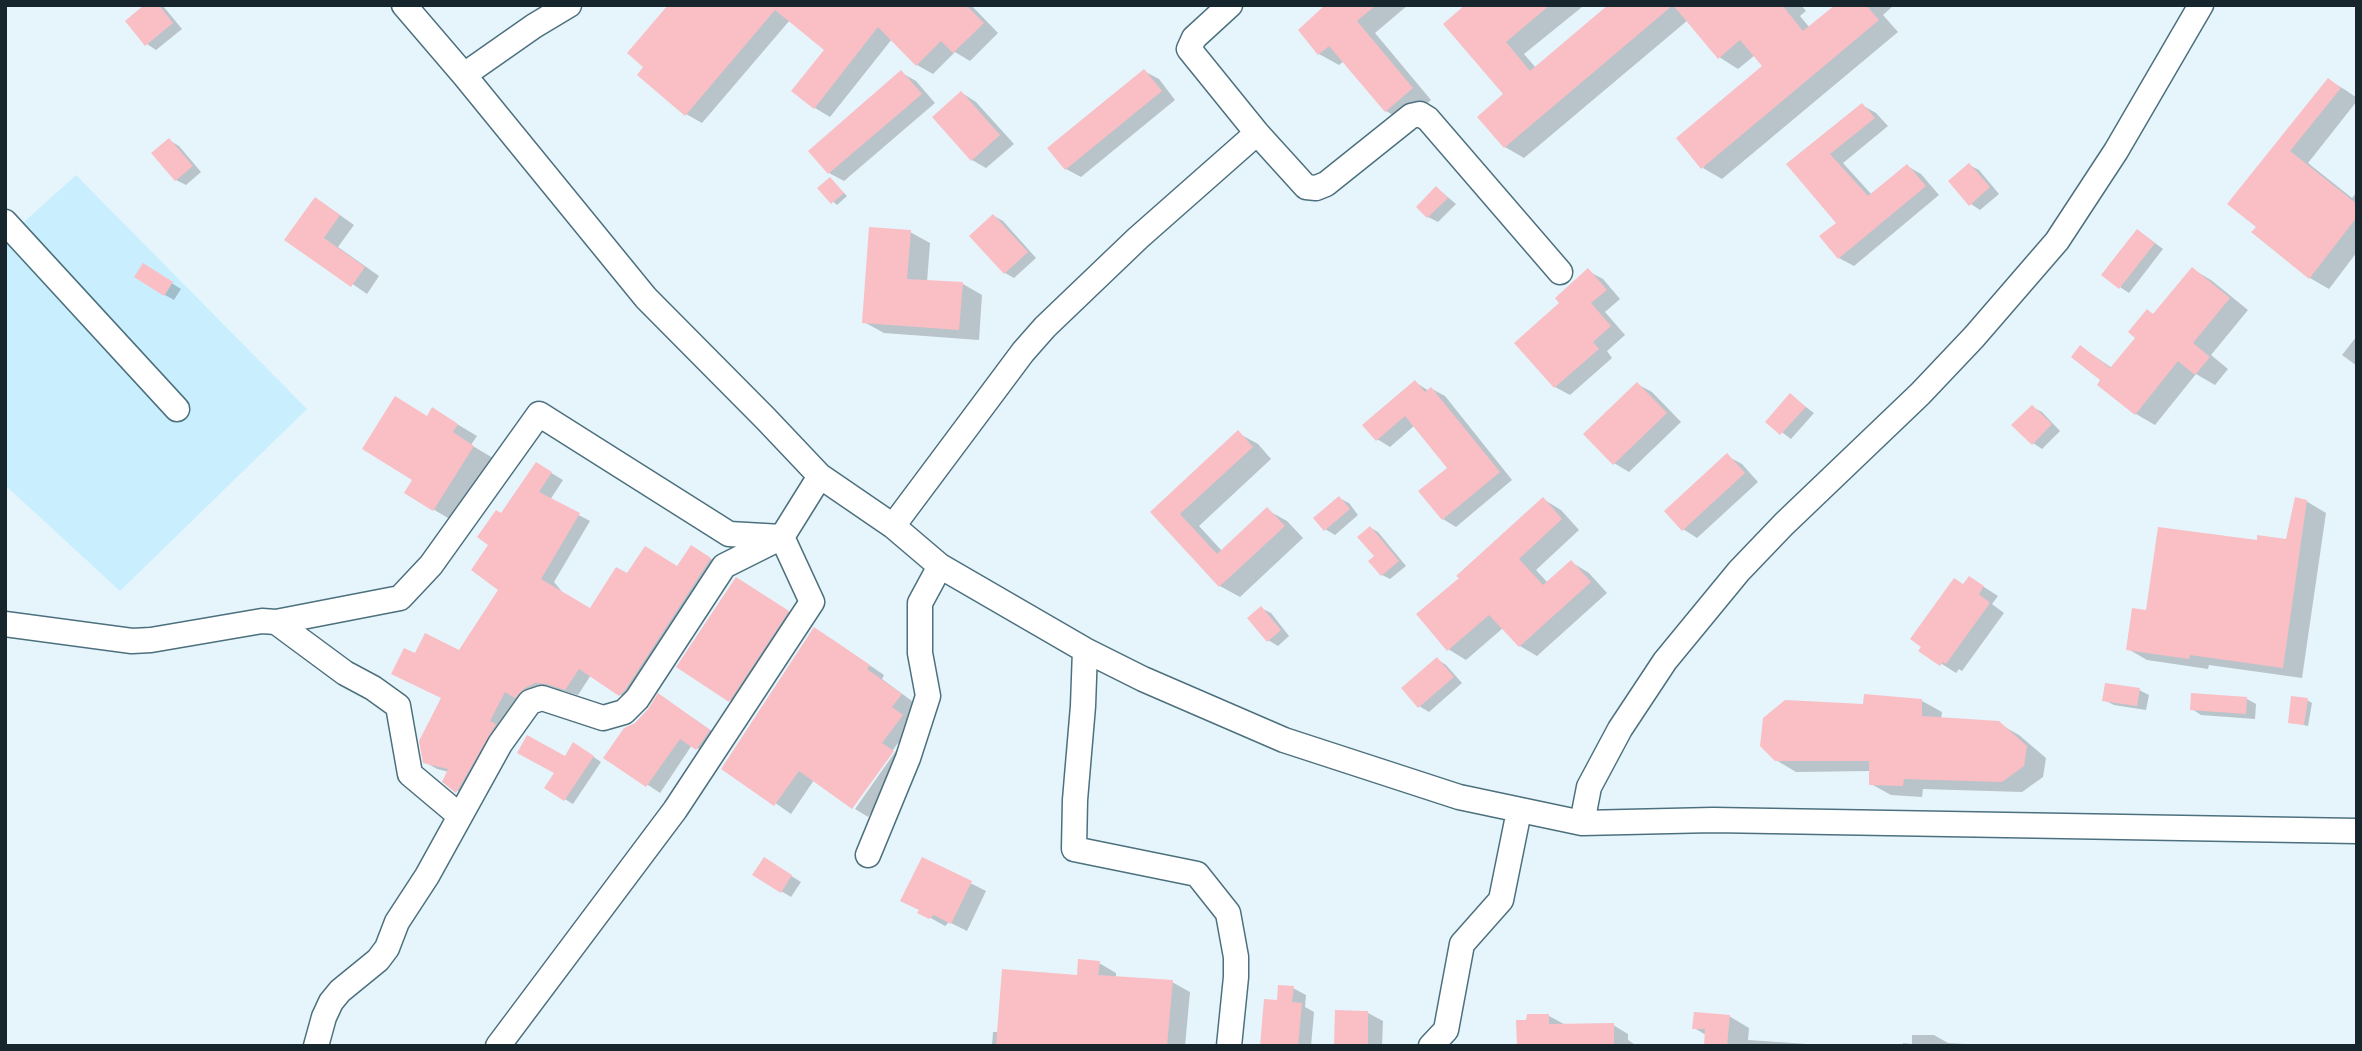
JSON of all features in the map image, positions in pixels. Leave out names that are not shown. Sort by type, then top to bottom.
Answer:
[{"type":"street","points":[[404,5],[646,298],[821,477],[893,526],[940,566],[1085,650],[1143,679],[1284,740],[1459,797],[1582,824],[1713,820],[2357,831]]},
{"type":"street","points":[[464,75],[569,5]]},
{"type":"street","points":[[1230,5],[1194,38],[1189,49],[1257,133],[1306,187],[1316,188],[1326,184],[1410,116],[1420,114],[1429,119],[1560,272]]},
{"type":"street","points":[[1582,824],[1589,787],[1620,729],[1665,661],[1739,571],[1784,524],[1920,394],[1974,337],[2057,241],[2116,151],[2201,5]]},
{"type":"street","points":[[893,526],[1023,352],[1045,327],[1138,238],[1257,133]]},
{"type":"street","points":[[5,222],[177,409]]},
{"type":"street","points":[[5,624],[132,641],[151,640],[262,621],[276,622],[400,598],[431,565],[538,414],[729,534],[782,537]]},
{"type":"street","points":[[316,1046],[331,1002],[340,991],[378,961],[387,948],[397,922],[427,876],[500,744],[530,702],[542,698],[603,718],[624,712],[637,699],[724,566],[782,537],[821,477]]},
{"type":"street","points":[[498,1046],[675,810],[812,602],[782,537]]},
{"type":"street","points":[[868,855],[908,758],[928,696],[920,653],[920,603],[940,566]]},
{"type":"street","points":[[276,622],[345,673],[373,688],[397,706],[410,774],[460,816]]},
{"type":"street","points":[[1085,650],[1074,849],[1197,874],[1228,913],[1236,957],[1229,1046]]},
{"type":"street","points":[[1431,1046],[1446,1030],[1462,944],[1501,900],[1519,811]]},
{"type":"shaded area","points":[[76,175],[307,409],[120,591],[5,485],[5,239]]},
{"type":"building","points":[[144,5],[159,5],[173,23],[145,46],[125,21]]},
{"type":"building","points":[[668,5],[966,5],[984,23],[953,53],[941,41],[916,66],[878,27],[814,109],[791,91],[824,50],[775,10],[685,116],[637,75],[643,67],[627,53]]},
{"type":"building","points":[[1325,5],[1376,5],[1357,21],[1413,88],[1385,112],[1329,46],[1318,55],[1298,30]]},
{"type":"building","points":[[1465,5],[1550,5],[1506,42],[1530,71],[1608,5],[1673,5],[1504,148],[1477,117],[1503,94],[1443,24]]},
{"type":"building","points":[[1673,5],[1782,5],[1803,31],[1835,5],[1866,5],[1879,20],[1701,169],[1676,138],[1762,66],[1740,40],[1718,59]]},
{"type":"building","points":[[1144,69],[1162,91],[1065,170],[1047,148]]},
{"type":"building","points":[[901,70],[922,94],[828,174],[808,151]]},
{"type":"building","points":[[2328,78],[2341,88],[2290,151],[2357,204],[2357,217],[2309,279],[2251,232],[2256,227],[2227,204]]},
{"type":"building","points":[[961,91],[1000,135],[971,161],[932,117]]},
{"type":"building","points":[[1862,103],[1875,118],[1830,154],[1868,196],[1907,164],[1926,186],[1838,259],[1819,236],[1836,223],[1786,164]]},
{"type":"building","points":[[169,138],[193,166],[175,181],[151,153]]},
{"type":"building","points":[[1969,163],[1990,187],[1969,206],[1948,181]]},
{"type":"building","points":[[830,177],[844,193],[831,204],[817,188]]},
{"type":"building","points":[[1436,186],[1448,198],[1427,218],[1416,207]]},
{"type":"building","points":[[315,197],[340,215],[324,238],[365,267],[351,287],[284,240]]},
{"type":"building","points":[[993,214],[1028,252],[1004,274],[969,236]]},
{"type":"building","points":[[869,227],[911,230],[907,279],[963,282],[959,330],[862,323]]},
{"type":"building","points":[[2137,229],[2155,243],[2119,289],[2101,275]]},
{"type":"building","points":[[143,263],[173,282],[164,296],[134,277]]},
{"type":"building","points":[[2192,267],[2230,298],[2193,343],[2210,357],[2195,375],[2178,361],[2135,415],[2097,385],[2100,380],[2071,357],[2080,345],[2110,368],[2135,338],[2128,332],[2147,309],[2153,314]]},
{"type":"building","points":[[1588,268],[1607,290],[1591,303],[1611,326],[1593,342],[1599,349],[1554,388],[1514,343],[1559,303],[1555,298]]},
{"type":"building","points":[[1415,380],[1425,392],[1431,387],[1500,472],[1442,520],[1418,491],[1447,468],[1405,416],[1376,441],[1362,425]]},
{"type":"building","points":[[1637,382],[1667,413],[1613,465],[1583,434]]},
{"type":"building","points":[[1790,393],[1806,407],[1780,435],[1765,422]]},
{"type":"building","points":[[395,396],[427,416],[432,407],[458,424],[453,432],[474,446],[433,511],[404,493],[412,480],[362,449]]},
{"type":"building","points":[[2032,405],[2052,424],[2032,445],[2011,425]]},
{"type":"building","points":[[1238,430],[1253,447],[1180,514],[1217,554],[1267,507],[1285,526],[1219,587],[1150,512]]},
{"type":"building","points":[[1727,453],[1745,473],[1682,531],[1664,511]]},
{"type":"building","points":[[536,462],[552,472],[539,492],[580,513],[541,579],[590,608],[616,567],[627,573],[645,546],[677,566],[691,545],[711,558],[619,696],[579,669],[565,690],[535,683],[515,698],[505,692],[490,721],[496,724],[456,793],[442,782],[448,769],[423,763],[419,741],[441,698],[391,674],[404,648],[415,653],[425,633],[459,650],[498,590],[471,570],[488,545],[477,537],[496,510],[501,513]]},
{"type":"building","points":[[1339,496],[1350,509],[1324,531],[1313,518]]},
{"type":"building","points":[[1543,497],[1562,519],[1519,559],[1543,585],[1571,560],[1591,582],[1519,647],[1489,615],[1447,651],[1416,614],[1459,578],[1456,576]]},
{"type":"building","points":[[2295,497],[2307,500],[2283,668],[2190,655],[2189,659],[2126,650],[2132,608],[2146,610],[2158,527],[2257,540],[2257,535],[2286,539]]},
{"type":"building","points":[[1370,526],[1399,561],[1381,576],[1368,561],[1374,556],[1357,537]]},
{"type":"building","points":[[1969,576],[1984,586],[1979,594],[1990,603],[1946,664],[1943,662],[1940,666],[1918,651],[1921,647],[1910,639],[1954,578],[1963,584]]},
{"type":"building","points":[[736,577],[789,611],[729,702],[676,667]]},
{"type":"building","points":[[1261,606],[1281,630],[1267,642],[1247,618]]},
{"type":"building","points":[[814,627],[870,665],[867,669],[902,694],[892,707],[903,715],[882,743],[894,751],[852,809],[799,771],[774,806],[721,769]]},
{"type":"building","points":[[1437,657],[1454,677],[1418,708],[1401,688]]},
{"type":"building","points":[[2105,683],[2140,688],[2137,706],[2102,701]]},
{"type":"building","points":[[658,693],[710,730],[696,750],[680,739],[646,787],[603,758],[624,728],[635,723]]},
{"type":"building","points":[[2191,693],[2247,697],[2246,714],[2190,710]]},
{"type":"building","points":[[1864,694],[1922,699],[1922,716],[1999,721],[2027,746],[2024,766],[2002,782],[1904,779],[1903,786],[1869,785],[1869,761],[1775,761],[1760,746],[1763,718],[1785,700],[1863,704]]},
{"type":"building","points":[[2291,696],[2308,698],[2304,725],[2288,723]]},
{"type":"building","points":[[527,735],[565,756],[573,742],[594,756],[564,801],[544,788],[554,773],[517,753]]},
{"type":"building","points":[[764,857],[792,875],[781,893],[752,875]]},
{"type":"building","points":[[922,857],[972,881],[951,924],[934,915],[929,919],[917,913],[919,910],[900,901]]},
{"type":"building","points":[[1078,959],[1100,961],[1098,975],[1173,980],[1167,1046],[996,1046],[1002,969],[1077,975]]},
{"type":"building","points":[[1278,985],[1294,986],[1292,1002],[1302,1003],[1298,1046],[1260,1046],[1264,999],[1277,1000]]},
{"type":"building","points":[[1335,1010],[1368,1011],[1368,1046],[1334,1046]]},
{"type":"building","points":[[1694,1012],[1730,1015],[1727,1046],[1704,1046],[1705,1029],[1692,1029]]},
{"type":"building","points":[[1527,1014],[1549,1014],[1549,1024],[1614,1023],[1614,1046],[1517,1046],[1516,1020],[1526,1020]]}]
